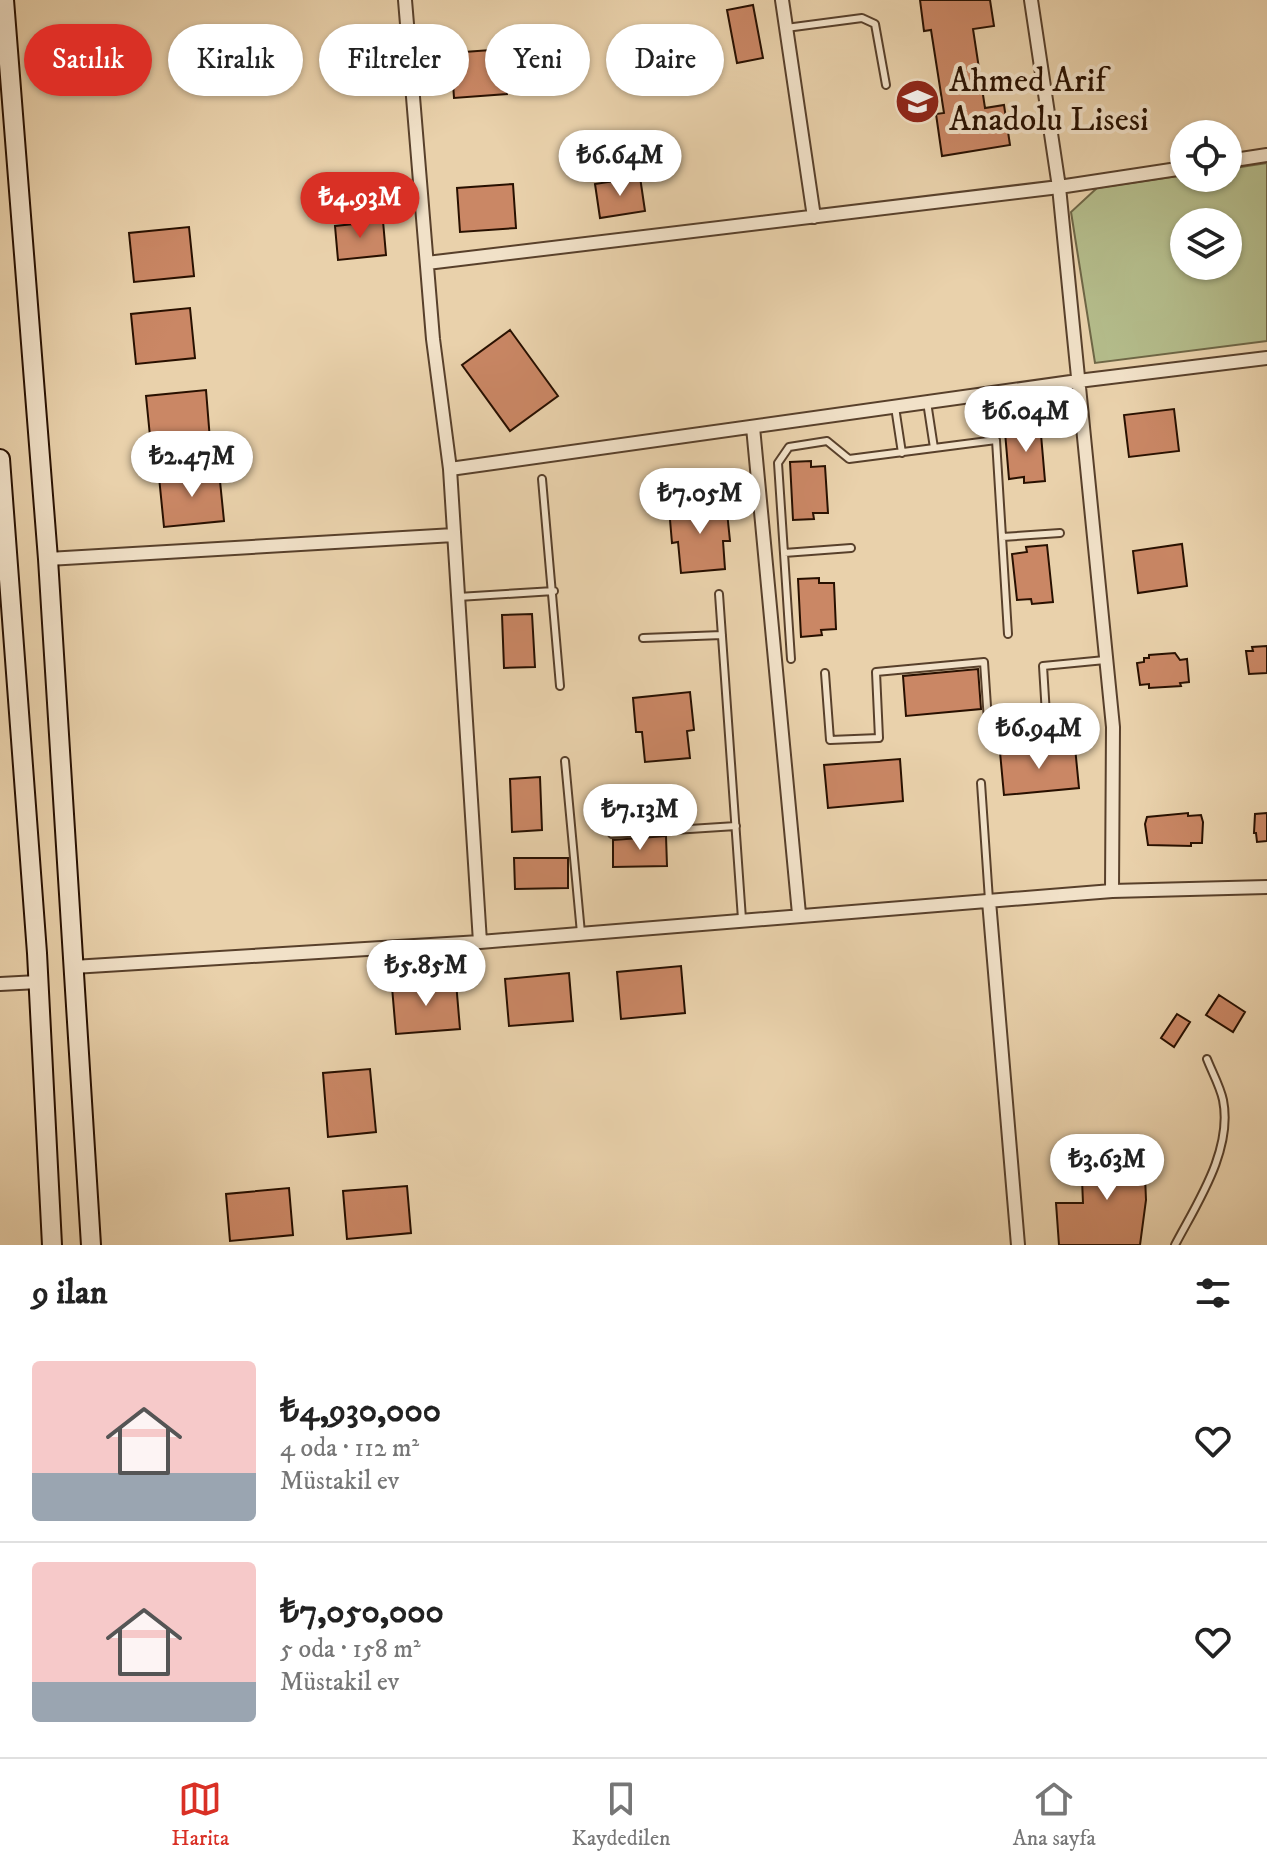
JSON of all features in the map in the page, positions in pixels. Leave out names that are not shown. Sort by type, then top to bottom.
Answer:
[{"type":"main road","points":[[4,0],[48,559],[91,1245]]},
{"type":"main road","points":[[0,459],[3,558],[38,982],[52,1245]]},
{"type":"street","points":[[405,0],[427,263],[450,469],[480,942]]},
{"type":"street","points":[[782,0],[814,217]]},
{"type":"street","points":[[1031,0],[1059,187],[1113,727],[1112,891]]},
{"type":"street","points":[[1242,159],[1267,155]]},
{"type":"street","points":[[427,263],[1059,187],[1170,170]]},
{"type":"street","points":[[450,469],[1078,381],[1267,358]]},
{"type":"street","points":[[753,427],[799,914]]},
{"type":"street","points":[[48,559],[454,535]]},
{"type":"street","points":[[73,967],[480,942],[1112,891],[1267,887]]},
{"type":"street","points":[[989,901],[1018,1245]]},
{"type":"street","points":[[0,984],[38,982]]},
{"type":"lane","points":[[786,28],[862,18],[875,24],[886,85]]},
{"type":"lane","points":[[927,402],[934,448]]},
{"type":"lane","points":[[895,407],[902,453]]},
{"type":"lane","points":[[791,659],[778,463],[789,447],[827,441],[849,459],[996,440],[1008,634]]},
{"type":"lane","points":[[542,479],[560,686]]},
{"type":"lane","points":[[1002,537],[1060,533]]},
{"type":"lane","points":[[784,553],[851,548]]},
{"type":"lane","points":[[458,597],[554,591]]},
{"type":"lane","points":[[719,594],[742,919]]},
{"type":"lane","points":[[643,638],[722,635]]},
{"type":"lane","points":[[825,673],[830,740],[879,738],[876,672],[984,662],[989,736],[1047,731],[1043,666],[1105,660]]},
{"type":"lane","points":[[565,761],[581,933]]},
{"type":"lane","points":[[981,783],[989,901]]},
{"type":"lane","points":[[612,834],[736,826]]},
{"type":"lane","points":[[1175,1245],[1204,1191],[1224,1133],[1223,1100],[1207,1059]]},
{"type":"green space","points":[[1267,163],[1267,341],[1095,363],[1071,212],[1097,188],[1170,177],[1170,192],[1242,192],[1242,167]]},
{"type":"building","points":[[920,0],[990,0],[994,26],[973,29],[985,108],[1004,105],[1010,145],[942,156],[936,114],[944,113],[931,30],[924,31]]},
{"type":"building","points":[[753,5],[763,58],[737,63],[727,10]]},
{"type":"building","points":[[485,50],[485,96],[454,98],[469,96],[469,52]]},
{"type":"building","points":[[640,177],[645,211],[600,218],[595,184]]},
{"type":"building","points":[[513,184],[516,228],[460,232],[457,188]]},
{"type":"building","points":[[383,221],[386,255],[338,260],[335,226]]},
{"type":"building","points":[[189,227],[194,276],[134,282],[129,233]]},
{"type":"building","points":[[190,308],[195,358],[136,364],[131,314]]},
{"type":"building","points":[[510,330],[558,396],[510,431],[462,365]]},
{"type":"building","points":[[206,390],[210,440],[151,446],[146,396]]},
{"type":"building","points":[[1174,409],[1179,451],[1129,457],[1124,415]]},
{"type":"building","points":[[1040,423],[1045,481],[1024,483],[1024,477],[1009,479],[1005,432],[1020,431],[1019,425]]},
{"type":"building","points":[[811,461],[811,467],[825,466],[828,513],[813,513],[814,519],[793,520],[790,462]]},
{"type":"building","points":[[219,471],[224,521],[164,527],[159,477]]},
{"type":"building","points":[[726,502],[730,541],[723,541],[725,569],[681,573],[678,542],[672,543],[669,508]]},
{"type":"building","points":[[1182,544],[1187,586],[1138,593],[1133,551]]},
{"type":"building","points":[[1047,545],[1053,602],[1032,604],[1031,599],[1017,600],[1012,554],[1027,552],[1026,547]]},
{"type":"building","points":[[819,578],[819,583],[834,583],[836,629],[821,630],[822,635],[801,637],[798,579]]},
{"type":"building","points":[[532,614],[535,667],[504,668],[502,615]]},
{"type":"building","points":[[1267,646],[1267,673],[1249,674],[1246,651],[1253,651],[1252,647]]},
{"type":"building","points":[[1175,653],[1180,660],[1187,659],[1189,682],[1180,683],[1181,686],[1149,688],[1149,684],[1140,685],[1137,663],[1144,662],[1149,655]]},
{"type":"building","points":[[978,669],[981,709],[906,716],[903,676]]},
{"type":"building","points":[[690,692],[694,730],[687,731],[690,758],[645,762],[642,732],[636,732],[633,698]]},
{"type":"building","points":[[1075,747],[1079,788],[1004,795],[1000,752]]},
{"type":"building","points":[[900,759],[903,801],[828,808],[824,765]]},
{"type":"building","points":[[540,777],[542,830],[512,832],[510,779]]},
{"type":"building","points":[[1188,813],[1188,816],[1201,815],[1202,843],[1191,843],[1191,846],[1148,845],[1147,817]]},
{"type":"building","points":[[1267,813],[1267,841],[1257,842],[1255,814]]},
{"type":"building","points":[[666,836],[667,866],[613,867],[613,840]]},
{"type":"building","points":[[514,858],[568,858],[568,888],[515,889]]},
{"type":"building","points":[[681,966],[685,1013],[621,1019],[617,972]]},
{"type":"building","points":[[569,973],[573,1021],[509,1026],[505,979]]},
{"type":"building","points":[[456,982],[460,1029],[396,1034],[392,987]]},
{"type":"building","points":[[1219,995],[1245,1012],[1233,1032],[1206,1015]]},
{"type":"building","points":[[1177,1014],[1190,1022],[1174,1047],[1161,1038]]},
{"type":"building","points":[[370,1069],[376,1132],[328,1137],[323,1073]]},
{"type":"building","points":[[1144,1152],[1146,1200],[1140,1245],[1059,1245],[1056,1203],[1083,1203],[1081,1155]]},
{"type":"building","points":[[407,1186],[411,1233],[347,1239],[343,1191]]},
{"type":"building","points":[[289,1188],[293,1235],[230,1241],[226,1194]]},
{"type":"place","name":"Ahmed Arif Anadolu Lisesi","points":[[918,101]]}]
